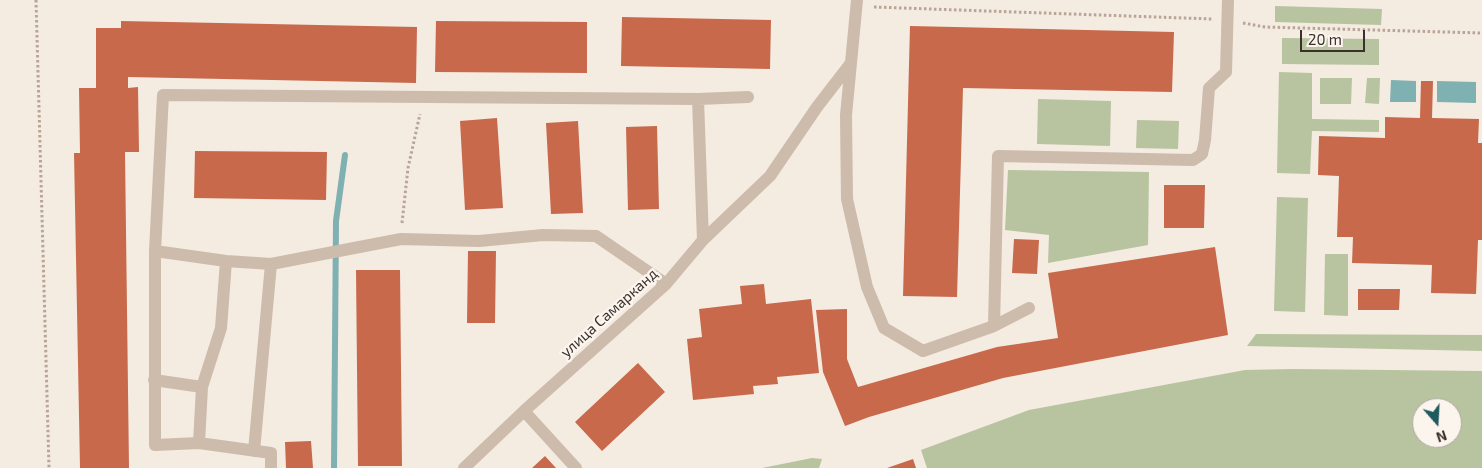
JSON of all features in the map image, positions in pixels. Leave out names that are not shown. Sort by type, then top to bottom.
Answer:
[{"type":"lane","points":[[994,326],[998,156],[1193,160],[1202,154],[1205,140],[1209,88],[1226,72],[1228,0]]},
{"type":"lane","points":[[857,3],[846,115],[847,199],[867,288],[884,328],[923,351],[994,326],[1029,308]]},
{"type":"lane","name":"улица Самарканд","points":[[464,468],[524,411],[666,284],[703,240],[770,176],[817,107],[851,63]]},
{"type":"lane","points":[[271,468],[271,453],[199,443],[154,445],[155,252],[163,95],[698,99],[748,97]]},
{"type":"lane","points":[[698,99],[703,240]]},
{"type":"lane","points":[[155,252],[226,261],[271,264],[401,239],[478,241],[544,235],[596,236],[666,284]]},
{"type":"lane","points":[[199,443],[202,387],[221,328],[226,261]]},
{"type":"lane","points":[[254,451],[271,264]]},
{"type":"lane","points":[[154,380],[202,387]]},
{"type":"lane","points":[[524,411],[576,468]]},
{"type":"path","points":[[36,0],[49,468]]},
{"type":"path","points":[[857,3],[1227,20],[1265,27],[1482,33]]},
{"type":"path","points":[[401,239],[408,168],[424,98]]},
{"type":"green space","points":[[1275,6],[1382,9],[1381,25],[1275,22]]},
{"type":"green space","points":[[1282,38],[1379,39],[1379,65],[1282,64]]},
{"type":"green space","points":[[1279,72],[1312,73],[1312,119],[1379,120],[1379,132],[1312,131],[1310,174],[1277,173]]},
{"type":"green space","points":[[1320,78],[1352,78],[1351,104],[1320,104]]},
{"type":"green space","points":[[1367,78],[1380,78],[1379,104],[1365,103]]},
{"type":"green space","points":[[1038,99],[1111,101],[1110,146],[1037,144]]},
{"type":"green space","points":[[1137,120],[1179,121],[1178,149],[1136,148]]},
{"type":"green space","points":[[1008,170],[1149,172],[1148,245],[1048,263],[1049,235],[1005,230]]},
{"type":"green space","points":[[1277,197],[1308,198],[1305,312],[1274,311]]},
{"type":"green space","points":[[1325,254],[1348,254],[1348,316],[1324,315]]},
{"type":"green space","points":[[1256,334],[1482,335],[1482,351],[1247,346]]},
{"type":"green space","points":[[1245,370],[1482,371],[1482,468],[927,468],[921,450],[1029,410]]},
{"type":"green space","points":[[812,458],[822,459],[819,468],[762,468]]},
{"type":"water","points":[[1391,80],[1416,81],[1416,102],[1390,102]]},
{"type":"water","points":[[1437,81],[1476,82],[1476,103],[1437,102]]},
{"type":"building","points":[[622,17],[771,20],[770,69],[621,66]]},
{"type":"building","points":[[121,21],[417,27],[416,83],[128,77],[128,88],[138,87],[139,152],[125,152],[129,468],[80,468],[74,153],[80,153],[79,88],[96,88],[96,28],[121,28]]},
{"type":"building","points":[[436,21],[587,22],[587,73],[435,72]]},
{"type":"building","points":[[910,26],[1174,32],[1172,92],[963,88],[957,297],[903,296]]},
{"type":"building","points":[[1421,81],[1433,81],[1432,118],[1479,119],[1478,143],[1482,143],[1482,240],[1478,240],[1476,294],[1431,293],[1432,265],[1352,263],[1353,237],[1337,237],[1339,176],[1318,175],[1319,136],[1385,138],[1385,117],[1420,118]]},
{"type":"building","points":[[497,118],[503,208],[465,210],[460,121]]},
{"type":"building","points":[[578,121],[583,213],[551,214],[546,123]]},
{"type":"building","points":[[657,126],[659,209],[628,210],[626,127]]},
{"type":"building","points":[[195,151],[327,152],[326,200],[194,198]]},
{"type":"building","points":[[1164,185],[1205,185],[1204,228],[1164,228]]},
{"type":"building","points":[[1014,239],[1039,240],[1037,274],[1012,273]]},
{"type":"building","points":[[1215,247],[1228,335],[1003,378],[869,417],[845,426],[823,372],[816,310],[847,309],[847,359],[858,387],[997,347],[1058,338],[1048,273]]},
{"type":"building","points":[[468,251],[496,251],[495,323],[467,323]]},
{"type":"building","points":[[356,270],[400,270],[402,466],[358,466]]},
{"type":"building","points":[[764,284],[766,304],[811,299],[819,373],[777,377],[778,384],[753,386],[754,394],[693,400],[687,339],[702,337],[699,309],[742,304],[740,286]]},
{"type":"building","points":[[1358,289],[1400,289],[1399,310],[1358,310]]},
{"type":"building","points":[[638,363],[665,392],[602,451],[575,422]]},
{"type":"building","points":[[311,441],[313,468],[286,468],[285,442]]},
{"type":"building","points":[[545,456],[556,468],[532,468]]},
{"type":"building","points":[[913,459],[916,468],[887,468]]},
{"type":"waterway","points":[[334,468],[336,221],[345,155]]}]
